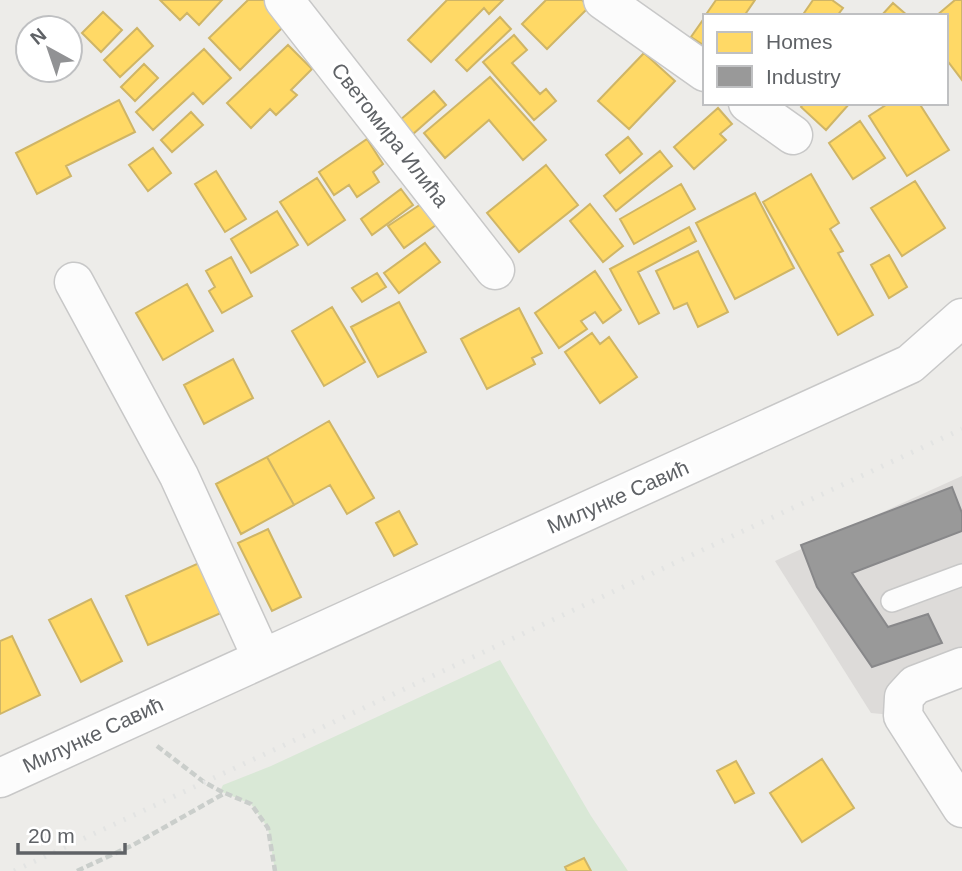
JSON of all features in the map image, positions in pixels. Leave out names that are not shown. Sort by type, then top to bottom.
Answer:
[{"type":"street","name":"Светомира Илића","points":[[284,0],[495,270]]},
{"type":"street","points":[[603,0],[703,71]]},
{"type":"street","points":[[751,105],[793,135]]},
{"type":"street","points":[[74,282],[179,476],[262,658]]},
{"type":"street","name":"Милунке Савић","points":[[0,778],[910,364],[962,318]]},
{"type":"street","points":[[962,667],[915,685],[904,697],[903,716],[962,808]]},
{"type":"lane","points":[[892,601],[962,575]]},
{"type":"path","points":[[142,713],[156,746],[204,782],[251,804],[268,828],[275,871]]},
{"type":"path","points":[[77,871],[133,845],[225,793]]},
{"type":"shaded area","points":[[962,476],[962,667],[903,716],[871,713],[775,561]]},
{"type":"green space","points":[[500,660],[591,816],[628,871],[275,871],[268,828],[251,804],[220,791],[223,785],[271,766]]},
{"type":"building: Homes","points":[[160,0],[222,0],[199,25],[187,13],[180,20]]},
{"type":"building: Homes","points":[[248,0],[265,0],[287,23],[240,70],[209,38]]},
{"type":"building: Homes","points":[[447,0],[503,0],[489,14],[484,8],[431,62],[408,40]]},
{"type":"building: Homes","points":[[546,0],[582,0],[589,7],[547,49],[522,24]]},
{"type":"building: Homes","points":[[716,0],[755,0],[745,14],[706,14]]},
{"type":"building: Homes","points":[[813,0],[832,0],[843,8],[838,14],[803,14]]},
{"type":"building: Homes","points":[[955,0],[962,0],[962,80],[948,62],[948,14],[938,14]]},
{"type":"building: Homes","points":[[893,3],[906,14],[883,14]]},
{"type":"building: Homes","points":[[103,12],[122,30],[101,52],[84,35],[84,31]]},
{"type":"building: Homes","points":[[500,17],[511,29],[467,71],[456,60]]},
{"type":"building: Homes","points":[[703,20],[703,45],[691,37]]},
{"type":"building: Homes","points":[[137,28],[153,46],[120,77],[104,60]]},
{"type":"building: Homes","points":[[514,35],[527,50],[512,63],[540,94],[546,89],[556,101],[534,120],[483,62]]},
{"type":"building: Homes","points":[[288,45],[312,69],[291,90],[297,95],[276,115],[270,109],[251,128],[227,103]]},
{"type":"building: Homes","points":[[204,49],[231,78],[203,104],[193,93],[153,130],[136,112]]},
{"type":"building: Homes","points":[[644,53],[675,81],[629,129],[598,101]]},
{"type":"building: Homes","points":[[144,64],[158,78],[135,101],[121,87]]},
{"type":"building: Homes","points":[[490,77],[546,140],[523,160],[489,120],[445,158],[424,133]]},
{"type":"building: Homes","points":[[434,91],[446,105],[413,134],[400,120]]},
{"type":"building: Homes","points":[[119,100],[135,132],[66,166],[71,176],[37,194],[16,153]]},
{"type":"building: Homes","points":[[802,105],[848,105],[826,130],[801,107]]},
{"type":"building: Homes","points":[[886,105],[920,105],[949,150],[907,176],[869,116]]},
{"type":"building: Homes","points":[[718,108],[732,124],[720,134],[726,140],[694,169],[674,147]]},
{"type":"building: Homes","points":[[191,112],[203,125],[172,152],[161,140]]},
{"type":"building: Homes","points":[[860,121],[885,158],[853,179],[829,143]]},
{"type":"building: Homes","points":[[628,137],[642,154],[620,173],[606,155]]},
{"type":"building: Homes","points":[[367,139],[383,164],[373,172],[379,182],[357,197],[349,185],[334,195],[319,172]]},
{"type":"building: Homes","points":[[153,148],[171,173],[148,191],[129,165]]},
{"type":"building: Homes","points":[[660,151],[672,166],[616,211],[604,196]]},
{"type":"building: Homes","points":[[546,165],[578,205],[519,252],[487,213]]},
{"type":"building: Homes","points":[[216,171],[246,219],[225,232],[195,184]]},
{"type":"building: Homes","points":[[811,174],[839,223],[830,229],[843,251],[838,253],[873,315],[838,335],[763,202]]},
{"type":"building: Homes","points":[[317,178],[345,220],[308,245],[280,202]]},
{"type":"building: Homes","points":[[915,181],[945,228],[902,256],[871,208]]},
{"type":"building: Homes","points":[[681,184],[695,209],[634,244],[620,219]]},
{"type":"building: Homes","points":[[401,189],[413,205],[372,235],[361,219]]},
{"type":"building: Homes","points":[[755,193],[794,268],[735,299],[696,223]]},
{"type":"building: Homes","points":[[421,204],[436,225],[404,248],[388,226]]},
{"type":"building: Homes","points":[[590,204],[623,246],[603,262],[570,221]]},
{"type":"building: Homes","points":[[277,211],[298,245],[251,273],[231,239]]},
{"type":"building: Homes","points":[[689,227],[696,241],[638,272],[659,313],[639,324],[610,269]]},
{"type":"building: Homes","points":[[425,243],[440,262],[399,293],[384,273]]},
{"type":"building: Homes","points":[[698,251],[728,312],[698,327],[687,303],[674,309],[656,271]]},
{"type":"building: Homes","points":[[889,255],[907,287],[889,298],[871,265]]},
{"type":"building: Homes","points":[[231,257],[252,296],[222,313],[209,291],[215,287],[206,271]]},
{"type":"building: Homes","points":[[595,271],[621,310],[603,323],[595,312],[581,321],[587,329],[559,348],[535,313]]},
{"type":"building: Homes","points":[[377,273],[386,287],[362,302],[352,288]]},
{"type":"building: Homes","points":[[187,284],[213,331],[163,360],[136,313]]},
{"type":"building: Homes","points":[[399,302],[426,352],[378,377],[351,327]]},
{"type":"building: Homes","points":[[332,307],[365,362],[324,386],[292,331]]},
{"type":"building: Homes","points":[[519,308],[542,353],[532,358],[535,364],[487,389],[461,339]]},
{"type":"building: Homes","points":[[592,333],[600,344],[609,337],[637,377],[600,403],[565,352]]},
{"type":"building: Homes","points":[[233,359],[253,398],[204,424],[184,385]]},
{"type":"building: Homes","points":[[329,421],[374,498],[347,514],[330,485],[294,505],[267,457]]},
{"type":"building: Homes","points":[[267,457],[294,505],[241,534],[216,484]]},
{"type":"building: Homes","points":[[399,511],[417,544],[394,556],[376,523]]},
{"type":"building: Homes","points":[[268,529],[301,597],[272,611],[238,543]]},
{"type":"building: Homes","points":[[199,563],[221,613],[148,645],[126,596]]},
{"type":"building: Homes","points":[[91,599],[122,661],[81,682],[49,620]]},
{"type":"building: Homes","points":[[12,636],[40,695],[0,714],[0,641]]},
{"type":"building: Homes","points":[[822,759],[854,808],[802,842],[770,793]]},
{"type":"building: Homes","points":[[736,761],[754,793],[735,803],[717,771]]},
{"type":"building: Homes","points":[[584,858],[591,871],[567,871],[565,867]]},
{"type":"building: Industry","points":[[952,487],[962,513],[962,531],[852,573],[888,627],[928,614],[942,643],[872,667],[817,587],[801,545]]},
{"type":"railway","points":[[14,871],[962,429]]}]
